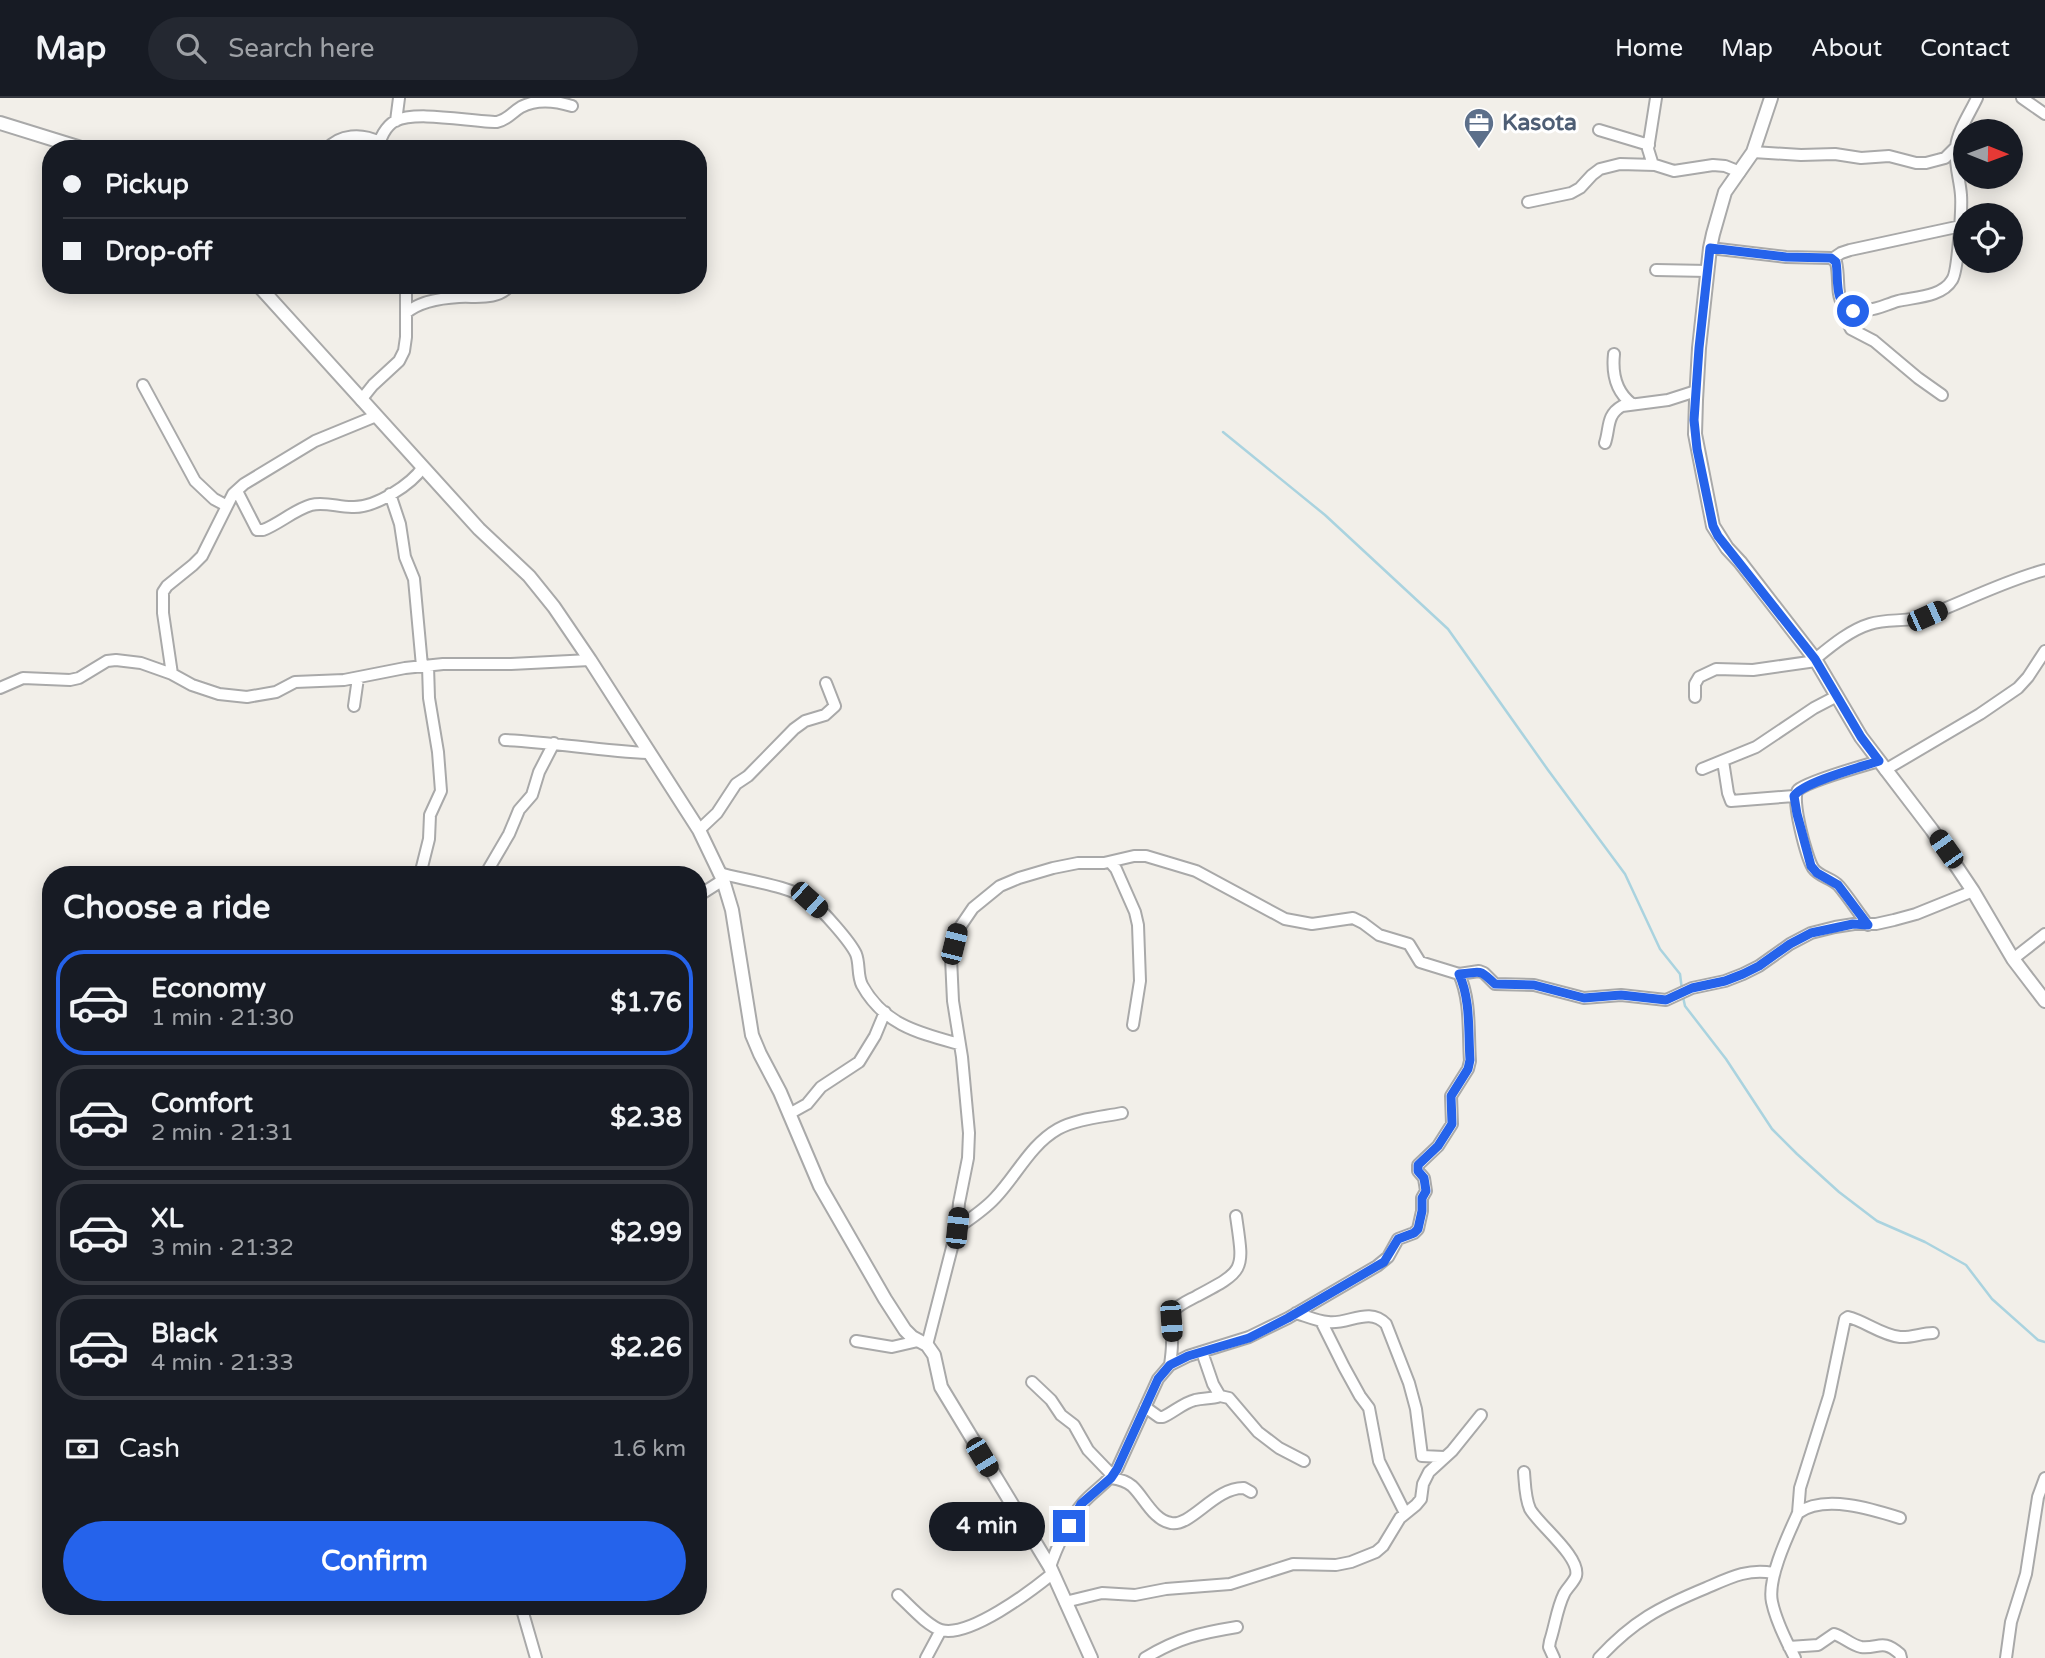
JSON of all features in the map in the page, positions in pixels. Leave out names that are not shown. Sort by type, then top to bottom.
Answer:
[{"type":"street","points":[[396,121],[399,98]]},
{"type":"street","points":[[1653,165],[1649,158],[1648,145],[1656,98]]},
{"type":"street","points":[[1771,98],[1753,152],[1726,192],[1710,248],[1696,391],[1695,434],[1713,526],[1727,548],[1816,660],[1861,737],[1932,830],[2014,959],[2045,1001]]},
{"type":"street","points":[[1967,119],[1977,98]]},
{"type":"street","points":[[2022,98],[2045,114]]},
{"type":"street","points":[[381,140],[383,134],[396,121],[409,117],[497,121],[507,119],[520,108],[530,104],[552,102],[572,106]]},
{"type":"street","points":[[0,123],[55,140]]},
{"type":"street","points":[[1599,130],[1648,145]]},
{"type":"street","points":[[339,140],[357,136],[372,140]]},
{"type":"street","points":[[1753,152],[1835,154],[1861,158],[1889,156],[1926,163],[1945,158],[1953,150]]},
{"type":"street","points":[[1528,202],[1571,193],[1600,169],[1608,166],[1653,165],[1674,170],[1713,165],[1740,172]]},
{"type":"street","points":[[1710,248],[1786,257],[1832,259],[1850,250],[1953,228]]},
{"type":"street","points":[[1832,259],[1837,267],[1838,291],[1844,306],[1849,310],[1877,309],[1929,295],[1952,282],[1954,273]]},
{"type":"street","points":[[1656,270],[1708,271]]},
{"type":"street","points":[[266,294],[479,529],[529,576],[590,660],[699,830],[721,876],[732,910],[752,1035],[820,1186],[905,1330],[934,1355],[941,1387],[1051,1571],[1091,1658]]},
{"type":"street","points":[[361,400],[373,384],[399,361],[404,351],[406,294]]},
{"type":"street","points":[[406,313],[410,309],[441,298],[488,297],[498,294]]},
{"type":"street","points":[[1849,310],[1852,329],[1874,341],[1942,395]]},
{"type":"street","points":[[1614,354],[1614,377],[1620,392],[1632,404]]},
{"type":"street","points":[[143,385],[195,481],[214,499],[227,506]]},
{"type":"street","points":[[1605,443],[1611,415],[1622,406],[1668,400],[1696,391]]},
{"type":"street","points":[[172,674],[163,613],[163,592],[202,556],[237,491],[244,484],[315,441],[376,416]]},
{"type":"street","points":[[237,491],[257,530],[265,530],[312,504],[356,508],[368,505],[409,483],[423,467]]},
{"type":"street","points":[[390,494],[400,524],[405,557],[414,579],[438,752],[441,791],[430,815],[429,839],[422,866]]},
{"type":"street","points":[[1695,697],[1695,684],[1699,677],[1716,669],[1753,670],[1816,660],[1842,639],[1869,624],[1900,622],[1927,616],[2000,585],[2045,570]]},
{"type":"street","points":[[1868,925],[1838,885],[1817,873],[1811,866],[1797,814],[1794,796],[1797,790],[1882,765],[1980,714],[2018,688],[2045,651]]},
{"type":"street","points":[[0,688],[23,678],[69,680],[116,660],[141,663],[172,674],[206,691],[247,697],[276,692],[295,682],[358,678],[425,666],[590,660]]},
{"type":"street","points":[[354,706],[358,678]]},
{"type":"street","points":[[699,830],[717,813],[736,785],[794,729],[805,721],[831,711],[835,706],[826,683]]},
{"type":"street","points":[[1702,769],[1756,747],[1837,696]]},
{"type":"street","points":[[505,740],[648,753]]},
{"type":"street","points":[[490,866],[519,810],[532,795],[539,772],[555,743]]},
{"type":"street","points":[[1723,761],[1731,801],[1794,796]]},
{"type":"street","points":[[922,1343],[957,1228],[969,1145],[960,1044],[953,1001],[951,958],[958,930],[973,908],[1000,886],[1019,878],[1078,863],[1110,862],[1146,856],[1196,870],[1285,919],[1312,924],[1353,918],[1379,935],[1409,944],[1420,962],[1459,974],[1479,971],[1495,984],[1534,985],[1584,998],[1621,995],[1666,1000],[1692,988],[1743,974],[1811,933],[1853,924],[1868,925],[1916,914],[1973,891]]},
{"type":"street","points":[[1110,862],[1116,869],[1138,925],[1140,982],[1133,1025]]},
{"type":"street","points":[[707,888],[721,876]]},
{"type":"street","points":[[721,876],[794,892],[809,900],[825,914],[855,951],[861,982],[885,1012],[912,1031],[960,1044]]},
{"type":"street","points":[[2014,959],[2045,934]]},
{"type":"street","points":[[898,1595],[941,1630],[956,1629],[987,1618],[1031,1591],[1051,1571],[1060,1541],[1081,1504],[1112,1477],[1129,1447],[1158,1379],[1170,1365],[1249,1338],[1296,1313],[1384,1262],[1398,1239],[1418,1229],[1422,1198],[1426,1191],[1418,1165],[1438,1146],[1452,1124],[1451,1096],[1468,1069],[1470,1060],[1467,1004],[1459,974]]},
{"type":"street","points":[[789,1114],[807,1104],[821,1087],[859,1062],[875,1036],[885,1012]]},
{"type":"street","points":[[957,1228],[997,1197],[1036,1146],[1058,1129],[1122,1113]]},
{"type":"street","points":[[1170,1365],[1171,1321],[1174,1312],[1229,1279],[1240,1264],[1241,1250],[1236,1216]]},
{"type":"street","points":[[1296,1313],[1330,1323],[1374,1316],[1386,1324],[1409,1383],[1416,1409],[1422,1456],[1444,1457]]},
{"type":"street","points":[[1795,1658],[1771,1600],[1773,1573],[1798,1513],[1800,1488],[1829,1396],[1844,1319],[1853,1318],[1871,1328],[1895,1336],[1933,1334]]},
{"type":"street","points":[[1321,1321],[1369,1408],[1379,1461],[1405,1513]]},
{"type":"street","points":[[856,1341],[892,1347],[922,1343]]},
{"type":"street","points":[[1202,1352],[1220,1396]]},
{"type":"street","points":[[1032,1382],[1074,1425],[1088,1450],[1112,1477],[1130,1484],[1165,1522],[1175,1524],[1191,1516],[1227,1490],[1244,1488],[1251,1492]]},
{"type":"street","points":[[1145,1407],[1163,1417],[1198,1399],[1220,1396],[1229,1398],[1258,1432],[1304,1461]]},
{"type":"street","points":[[1065,1602],[1102,1593],[1135,1595],[1167,1588],[1230,1584],[1293,1564],[1325,1566],[1351,1562],[1376,1552],[1400,1518],[1421,1499],[1426,1477],[1452,1451],[1481,1415]]},
{"type":"street","points":[[1524,1472],[1529,1507],[1535,1517],[1556,1536],[1576,1570],[1575,1578],[1560,1602],[1550,1641],[1549,1647],[1554,1658]]},
{"type":"street","points":[[2006,1658],[2011,1622],[2026,1574],[2038,1497],[2045,1478]]},
{"type":"street","points":[[1798,1513],[1813,1506],[1849,1505],[1900,1518]]},
{"type":"street","points":[[1599,1658],[1648,1614],[1673,1601],[1740,1573],[1760,1570],[1773,1573]]},
{"type":"street","points":[[524,1615],[536,1658]]},
{"type":"street","points":[[1145,1658],[1165,1645],[1187,1637],[1237,1627]]},
{"type":"street","points":[[926,1658],[941,1630]]},
{"type":"street","points":[[1789,1647],[1818,1645],[1834,1634],[1863,1647],[1881,1644],[1889,1646],[1900,1654],[1901,1658]]},
{"type":"waterway","points":[[1223,432],[1325,515],[1448,629],[1625,874],[1660,949],[1680,974],[1682,990]]},
{"type":"waterway","points":[[1683,997],[1685,1006],[1726,1059],[1772,1129],[1797,1154],[1839,1192],[1877,1221],[1925,1242],[1966,1265],[1992,1299],[2038,1340],[2045,1342]]},
{"type":"place","name":"Kasota","points":[[1479,150]]},
{"type":"route","points":[[1069,1526],[1081,1504],[1111,1478],[1117,1469],[1158,1379],[1170,1365],[1188,1356],[1249,1338],[1288,1318],[1384,1262],[1398,1239],[1418,1229],[1422,1198],[1426,1191],[1418,1165],[1438,1146],[1452,1124],[1451,1096],[1468,1069],[1470,1060],[1467,1004],[1459,974],[1479,971],[1495,984],[1543,986],[1584,998],[1621,995],[1666,1000],[1683,991],[1743,974],[1811,933],[1853,924],[1868,925],[1838,885],[1817,873],[1811,866],[1794,796],[1797,790],[1811,784],[1879,761],[1861,737],[1815,659],[1718,536],[1713,526],[1697,449],[1694,420],[1710,248],[1786,257],[1831,258],[1836,262],[1838,291],[1843,304],[1853,311]]}]
